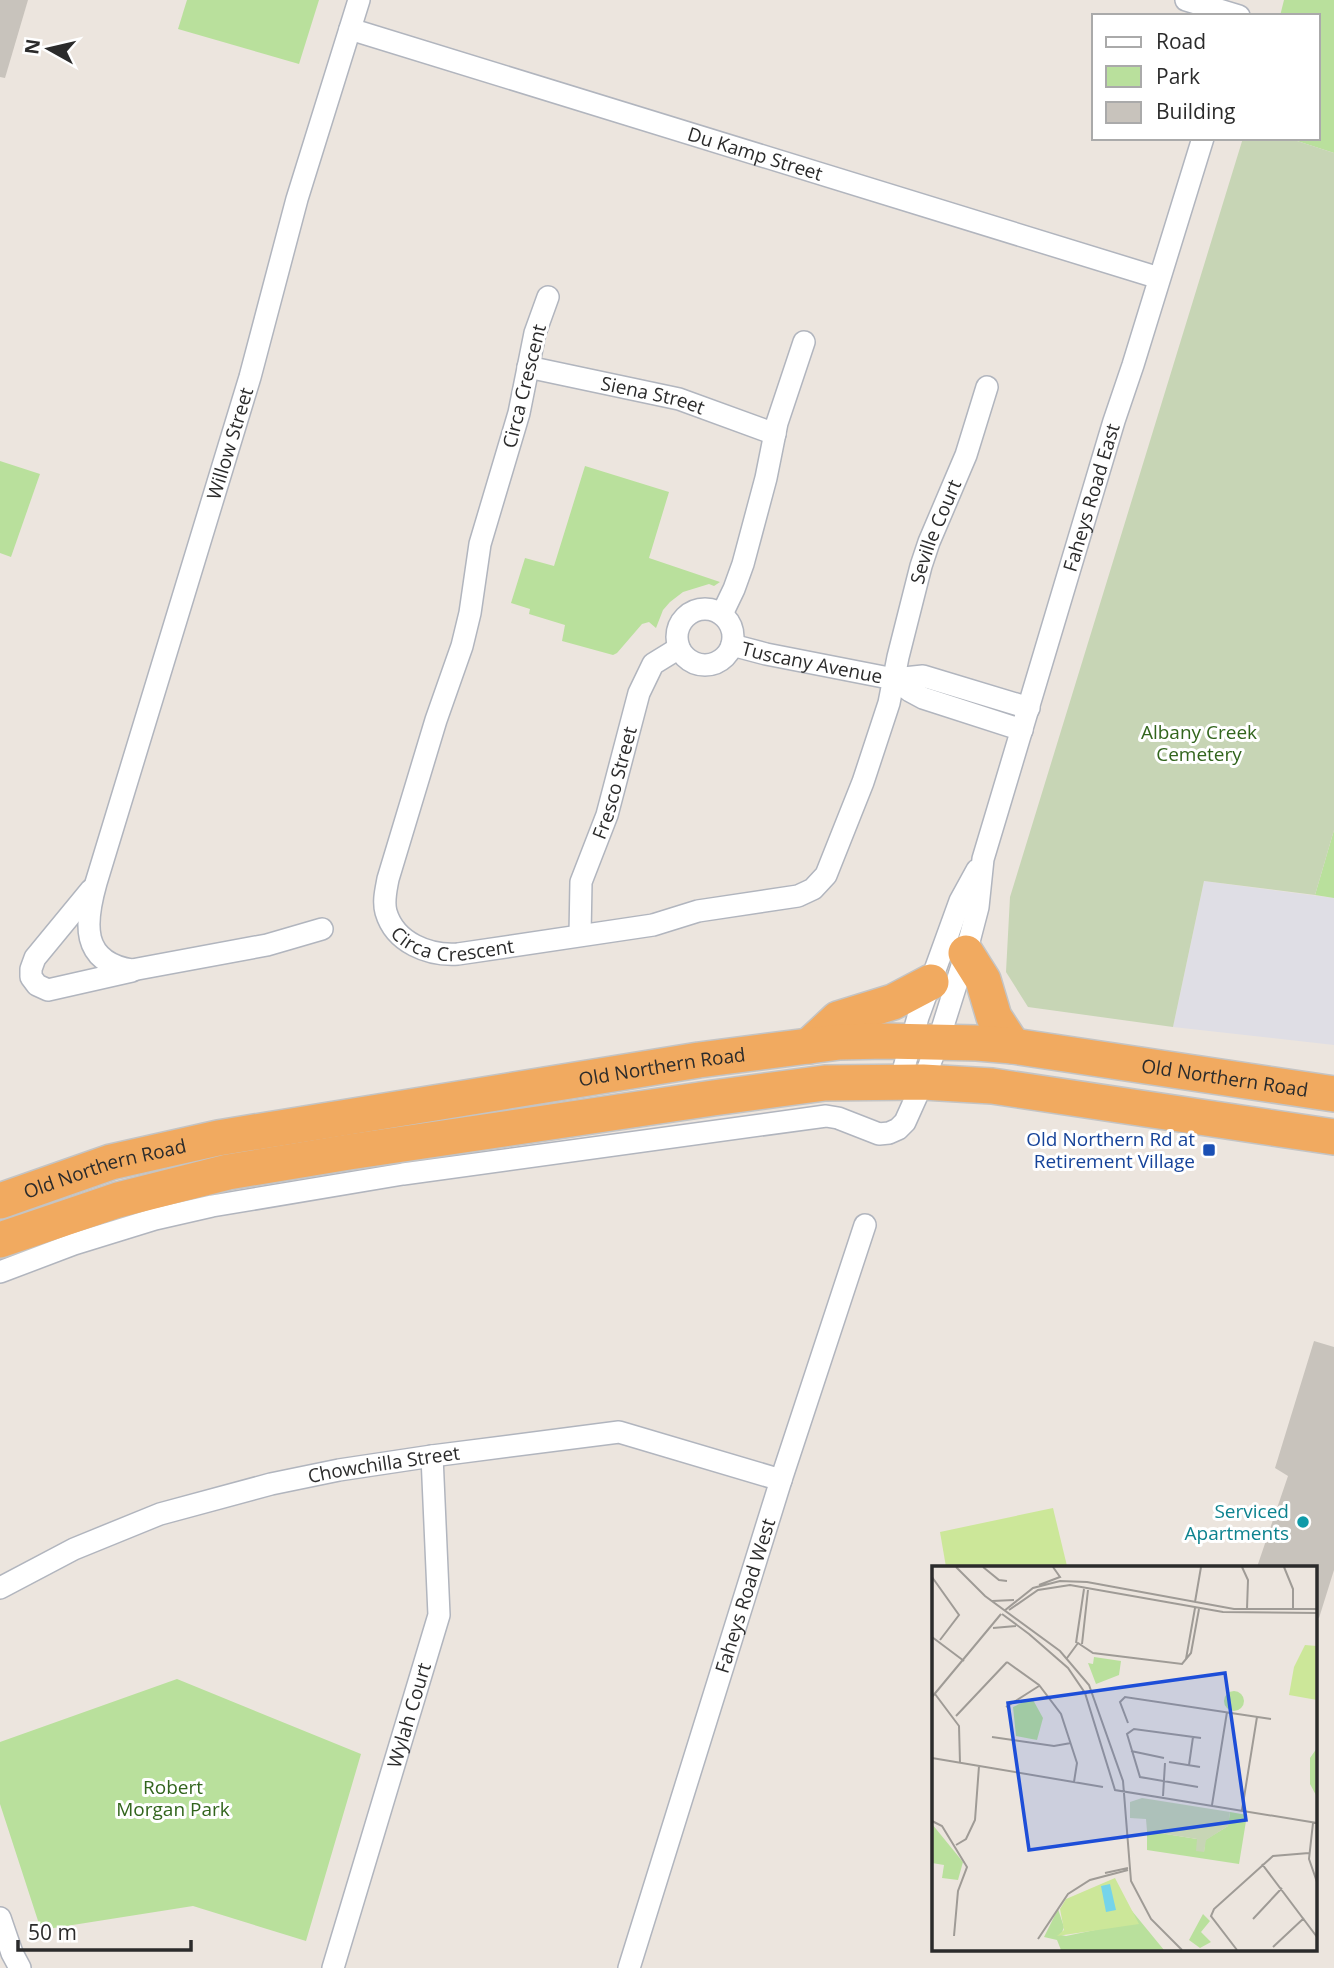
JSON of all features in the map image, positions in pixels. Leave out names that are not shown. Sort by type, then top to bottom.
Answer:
[{"type":"highway","points":[[966,953],[983,980],[994,1017],[1013,1046]]},
{"type":"highway","points":[[809,1046],[838,1019],[894,1002],[931,982]]},
{"type":"highway","name":"Old Northern Road","points":[[0,1201],[111,1162],[218,1138],[699,1060],[840,1042],[1013,1046],[1334,1094]]},
{"type":"highway","name":"Old Northern Road","points":[[0,1240],[118,1200],[228,1172],[825,1083],[972,1084],[1334,1137]]},
{"type":"street","name":"Willow Street","points":[[138,970],[110,964],[94,947],[88,920],[96,883],[254,364],[297,199],[359,0]]},
{"type":"street","points":[[1185,0],[1233,14]]},
{"type":"street","name":"Du Kamp Street","points":[[350,29],[1159,278]]},
{"type":"street","name":"Faheys Road East","points":[[911,1082],[924,1042],[966,953],[978,906],[984,859],[1202,140]]},
{"type":"street","name":"Circa Crescent","points":[[548,297],[535,333],[514,431],[480,544],[466,631],[388,879],[385,904],[390,922],[406,940],[420,949],[458,954],[653,925],[698,911],[798,896],[816,887],[826,875],[863,782],[882,729],[894,679]]},
{"type":"street","points":[[722,614],[734,589],[749,542],[775,434],[804,342]]},
{"type":"street","name":"Siena Street","points":[[528,367],[679,399],[775,434]]},
{"type":"street","name":"Seville Court","points":[[894,679],[921,566],[966,455],[986,387]]},
{"type":"street","points":[[696,610],[714,610],[722,614],[731,626],[733,637],[732,645],[723,659],[707,665],[690,661],[679,648],[677,639],[682,621],[696,610]]},
{"type":"street","name":"Tuscany Avenue","points":[[732,645],[894,679],[923,676],[1029,708]]},
{"type":"street","name":"Fresco Street","points":[[580,935],[581,882],[607,815],[639,694],[653,664],[679,648]]},
{"type":"street","name":"Tuscany Avenue","points":[[894,679],[923,698],[1022,730]]},
{"type":"street","name":"Faheys Road East","points":[[924,1042],[931,982],[960,901],[984,859]]},
{"type":"street","name":"Willow Street","points":[[96,883],[36,958],[30,972],[38,986],[53,990],[267,945],[322,929]]},
{"type":"street","points":[[0,1272],[74,1244],[155,1219],[212,1206],[403,1174],[826,1116],[878,1134],[889,1133],[905,1122],[911,1082]]},
{"type":"street","name":"Faheys Road West","points":[[629,1968],[781,1480],[865,1225]]},
{"type":"street","name":"Chowchilla Street","points":[[0,1588],[74,1549],[160,1514],[271,1484],[432,1456],[619,1432],[781,1480]]},
{"type":"street","name":"Wylah Court","points":[[333,1968],[439,1615],[432,1456]]},
{"type":"street","points":[[0,1918],[20,1968]]},
{"type":"shaded area","points":[[1204,881],[1334,898],[1334,1045],[1173,1027]]},
{"type":"green space","points":[[187,0],[319,0],[299,64],[178,29]]},
{"type":"green space","points":[[1284,0],[1334,0],[1334,153],[1294,140],[1320,140],[1320,14],[1280,14]]},
{"type":"green space","name":"Albany Creek Cemetery","points":[[1242,140],[1294,140],[1334,153],[1334,830],[1315,895],[1204,881],[1173,1027],[1028,1007],[1006,972],[1010,897]]},
{"type":"green space","points":[[0,461],[40,474],[11,557],[0,553]]},
{"type":"green space","points":[[585,466],[669,492],[649,558],[720,582],[714,586],[709,584],[683,592],[663,610],[656,628],[649,622],[642,624],[613,655],[562,641],[565,625],[529,614],[530,609],[511,603],[525,558],[554,566]]},
{"type":"green space","points":[[1334,830],[1334,898],[1315,895]]},
{"type":"green space","points":[[1053,1508],[1067,1566],[946,1566],[940,1532]]},
{"type":"green space","name":"Robert Morgan Park","points":[[177,1679],[361,1754],[306,1941],[193,1906],[41,1930],[0,1804],[0,1742]]},
{"type":"building","points":[[0,0],[28,0],[5,78],[0,77]]},
{"type":"building","name":"Serviced Apartments","points":[[1314,1341],[1334,1347],[1334,1570],[1319,1618],[1316,1617],[1316,1566],[1257,1566],[1288,1476],[1275,1468]]},
{"type":"place","name":"Old Northern Rd at Retirement Village","points":[[1209,1150]]},
{"type":"place","name":"Serviced Apartments","points":[[1303,1522]]}]
